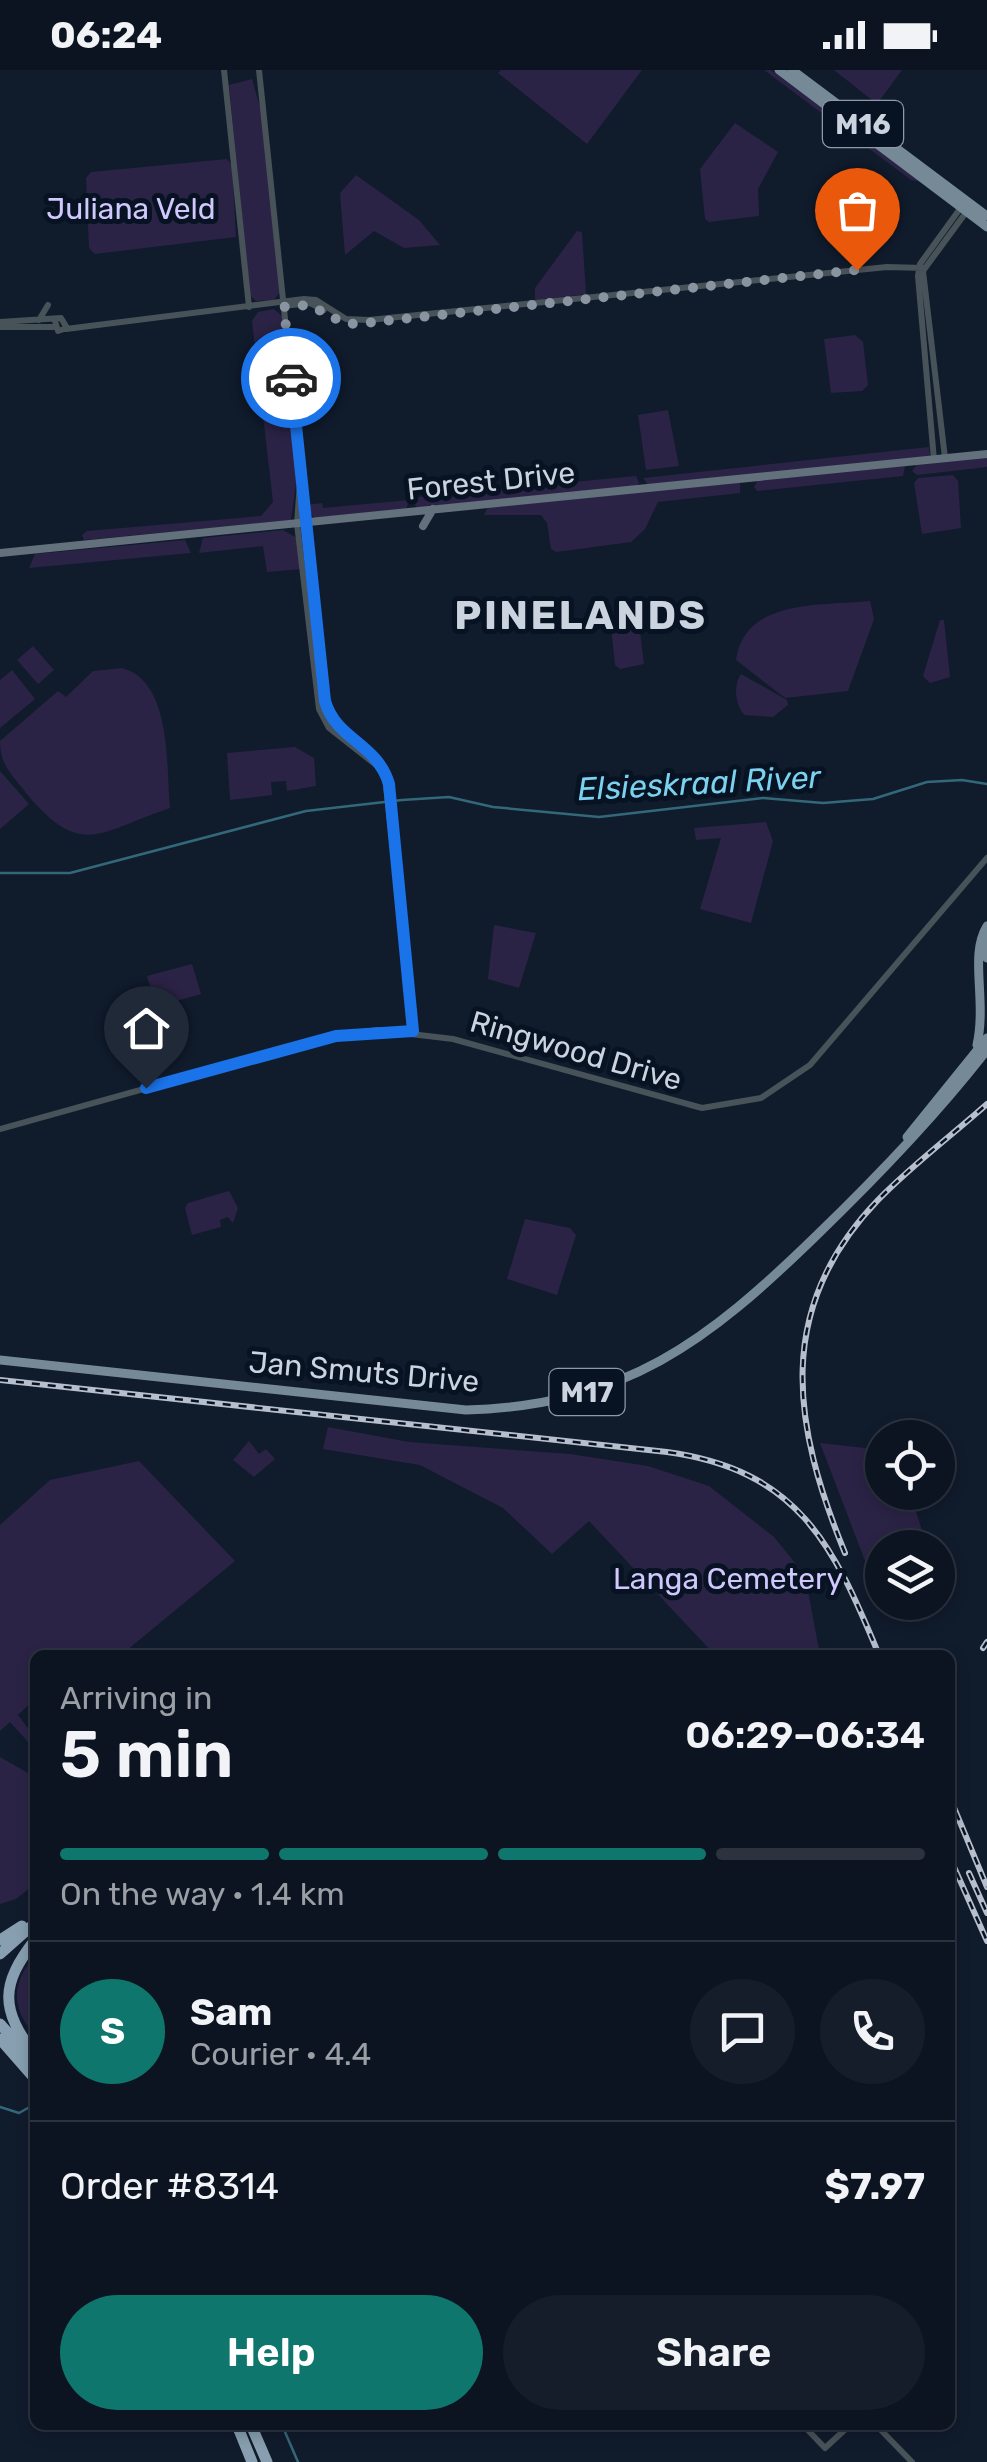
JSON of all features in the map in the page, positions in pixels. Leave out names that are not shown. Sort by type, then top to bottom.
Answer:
[{"type":"highway","points":[[0,1940],[30,1922]]},
{"type":"highway","points":[[0,1954],[30,1924]]},
{"type":"highway","points":[[30,1946],[12,1969],[6,1994],[14,2024],[30,2048]]},
{"type":"highway","points":[[0,2024],[30,2057]]},
{"type":"highway","points":[[0,2040],[30,2074]]},
{"type":"highway","points":[[239,2430],[252,2462]]},
{"type":"highway","points":[[254,2430],[267,2462]]},
{"type":"main road","name":"M16","points":[[779,70],[967,206],[987,216]]},
{"type":"main road","name":"M16","points":[[792,70],[967,206],[987,227]]},
{"type":"main road","name":"Forest Drive","points":[[0,553],[987,454]]},
{"type":"main road","points":[[423,526],[433,509]]},
{"type":"main road","points":[[966,1065],[986,1010],[979,947],[987,926]]},
{"type":"main road","points":[[987,938],[987,958]]},
{"type":"main road","name":"Jan Smuts Drive","points":[[842,1212],[987,1038]]},
{"type":"main road","name":"Jan Smuts Drive","points":[[0,1360],[448,1408],[537,1404],[606,1386],[688,1347],[742,1307],[842,1212],[939,1109],[987,1050]]},
{"type":"main road","points":[[939,1109],[987,1060]]},
{"type":"street","points":[[260,72],[318,709],[329,728],[386,773],[413,1031]]},
{"type":"street","points":[[225,74],[252,307]]},
{"type":"street","points":[[934,460],[918,276],[967,206]]},
{"type":"street","points":[[909,266],[918,276]]},
{"type":"street","points":[[0,324],[66,325],[311,299],[346,319],[370,320],[921,267]]},
{"type":"street","points":[[921,267],[945,458]]},
{"type":"street","points":[[38,324],[48,305]]},
{"type":"street","name":"Ringwood Drive","points":[[0,1129],[336,1036],[413,1031],[688,1106],[747,1103],[777,1090],[810,1065],[987,858]]},
{"type":"street","points":[[808,2430],[825,2448],[845,2430]]},
{"type":"street","points":[[881,2430],[912,2462]]},
{"type":"green space","points":[[642,70],[587,144],[498,73]]},
{"type":"green space","points":[[764,70],[771,70],[924,182],[911,180]]},
{"type":"green space","points":[[834,70],[902,70],[877,104]]},
{"type":"green space","points":[[252,79],[263,118],[280,292],[274,300],[256,301],[250,295],[229,85]]},
{"type":"green space","points":[[735,123],[778,152],[758,189],[759,216],[709,222],[705,219],[700,169]]},
{"type":"green space","name":"Juliana Veld","points":[[227,159],[232,165],[236,237],[95,254],[89,248],[86,178],[91,172]]},
{"type":"green space","points":[[356,175],[419,220],[440,245],[404,248],[374,231],[345,255],[340,193]]},
{"type":"green space","points":[[577,231],[582,232],[586,294],[535,300],[535,288]]},
{"type":"green space","points":[[274,309],[282,316],[297,476],[291,520],[84,540],[82,535],[87,531],[261,516],[273,502],[252,321],[258,312]]},
{"type":"green space","points":[[855,335],[863,342],[868,385],[862,391],[831,393],[824,339]]},
{"type":"green space","points":[[668,410],[679,466],[646,470],[638,415]]},
{"type":"green space","points":[[929,447],[930,457],[648,485],[643,478]]},
{"type":"green space","points":[[987,457],[987,467],[917,475],[912,471],[917,464]]},
{"type":"green space","points":[[905,466],[903,476],[757,491],[754,487],[758,480]]},
{"type":"green space","points":[[953,475],[958,481],[961,528],[922,534],[914,483],[918,478]]},
{"type":"green space","points":[[636,476],[636,487],[418,509],[415,505],[418,497]]},
{"type":"green space","points":[[740,482],[740,493],[658,502],[645,529],[631,542],[556,552],[551,549],[547,523],[541,515],[484,515],[488,507]]},
{"type":"green space","points":[[409,500],[406,510],[315,518],[307,505],[322,503],[323,508]]},
{"type":"green space","points":[[283,530],[297,538],[302,569],[267,572],[263,546],[199,553],[203,538]]},
{"type":"green space","points":[[185,540],[191,553],[29,568],[35,554]]},
{"type":"green space","points":[[870,601],[874,619],[848,691],[785,698],[736,660],[742,640],[754,625],[770,615],[809,606]]},
{"type":"green space","points":[[633,610],[638,615],[644,664],[620,669],[615,665],[610,616]]},
{"type":"green space","points":[[940,620],[944,620],[950,677],[930,683],[923,676]]},
{"type":"green space","points":[[33,646],[54,670],[38,684],[17,660]]},
{"type":"green space","points":[[122,668],[138,676],[150,689],[158,707],[166,748],[170,808],[108,831],[77,833],[62,827],[27,794],[5,763],[0,741],[58,691],[66,697],[93,671]]},
{"type":"green space","points":[[12,670],[35,699],[0,728],[0,680]]},
{"type":"green space","points":[[741,674],[787,700],[788,705],[773,717],[745,715],[736,695]]},
{"type":"green space","points":[[295,747],[314,758],[316,786],[287,791],[286,781],[271,782],[272,795],[230,800],[227,753]]},
{"type":"green space","points":[[0,771],[29,804],[0,829]]},
{"type":"green space","points":[[766,822],[773,841],[751,923],[700,909],[721,838],[696,840],[694,828]]},
{"type":"green space","points":[[494,925],[536,933],[519,988],[488,979]]},
{"type":"green space","points":[[192,964],[201,994],[156,1007],[147,976]]},
{"type":"green space","points":[[229,1191],[238,1208],[233,1223],[228,1217],[220,1220],[221,1227],[192,1235],[185,1208],[188,1203]]},
{"type":"green space","points":[[525,1219],[570,1228],[576,1235],[557,1295],[507,1279]]},
{"type":"green space","name":"Langa Cemetery","points":[[328,1427],[409,1442],[570,1454],[648,1466],[709,1486],[774,1537],[805,1575],[819,1650],[710,1650],[589,1521],[552,1554],[503,1508],[420,1465],[323,1449]]},
{"type":"green space","points":[[249,1441],[259,1454],[266,1449],[275,1459],[254,1477],[233,1460]]},
{"type":"green space","points":[[820,1443],[865,1448],[865,1510],[915,1510],[922,1530],[865,1530],[865,1561]]},
{"type":"green space","points":[[139,1461],[235,1561],[127,1650],[30,1650],[30,1704],[18,1715],[30,1731],[28,1742],[10,1722],[0,1731],[0,1525],[50,1480]]},
{"type":"green space","points":[[0,1757],[30,1774],[30,1888],[16,1899],[0,1904]]},
{"type":"green space","points":[[30,1962],[30,2029],[17,2000],[23,1973]]},
{"type":"waterway","name":"Elsieskraal River","points":[[0,873],[70,873],[306,811],[402,800],[449,797],[493,807],[599,817],[763,798],[823,803],[873,799],[927,782],[962,780],[987,784]]},
{"type":"waterway","points":[[0,2107],[19,2113],[30,2107]]},
{"type":"waterway","points":[[284,2430],[298,2462]]},
{"type":"railway","points":[[845,1553],[813,1460],[805,1414],[803,1370],[808,1326],[821,1283],[844,1241],[878,1200],[987,1104]]},
{"type":"railway","points":[[0,1380],[667,1452],[712,1461],[749,1476],[780,1495],[805,1519],[845,1579],[877,1650]]},
{"type":"railway","points":[[983,1648],[987,1642]]},
{"type":"railway","points":[[955,1810],[987,1887]]},
{"type":"railway","points":[[955,1869],[987,1941]]},
{"type":"railway","points":[[969,1873],[987,1913]]},
{"type":"way so far","points":[[291,378],[284,307],[296,304],[314,304],[346,323],[356,324],[857,270]]},
{"type":"district","name":"PINELANDS","points":[[581,615]]},
{"type":"route","points":[[146,1088],[336,1036],[377,1030],[413,1031],[389,784],[382,763],[336,724],[325,701],[291,378]]}]
